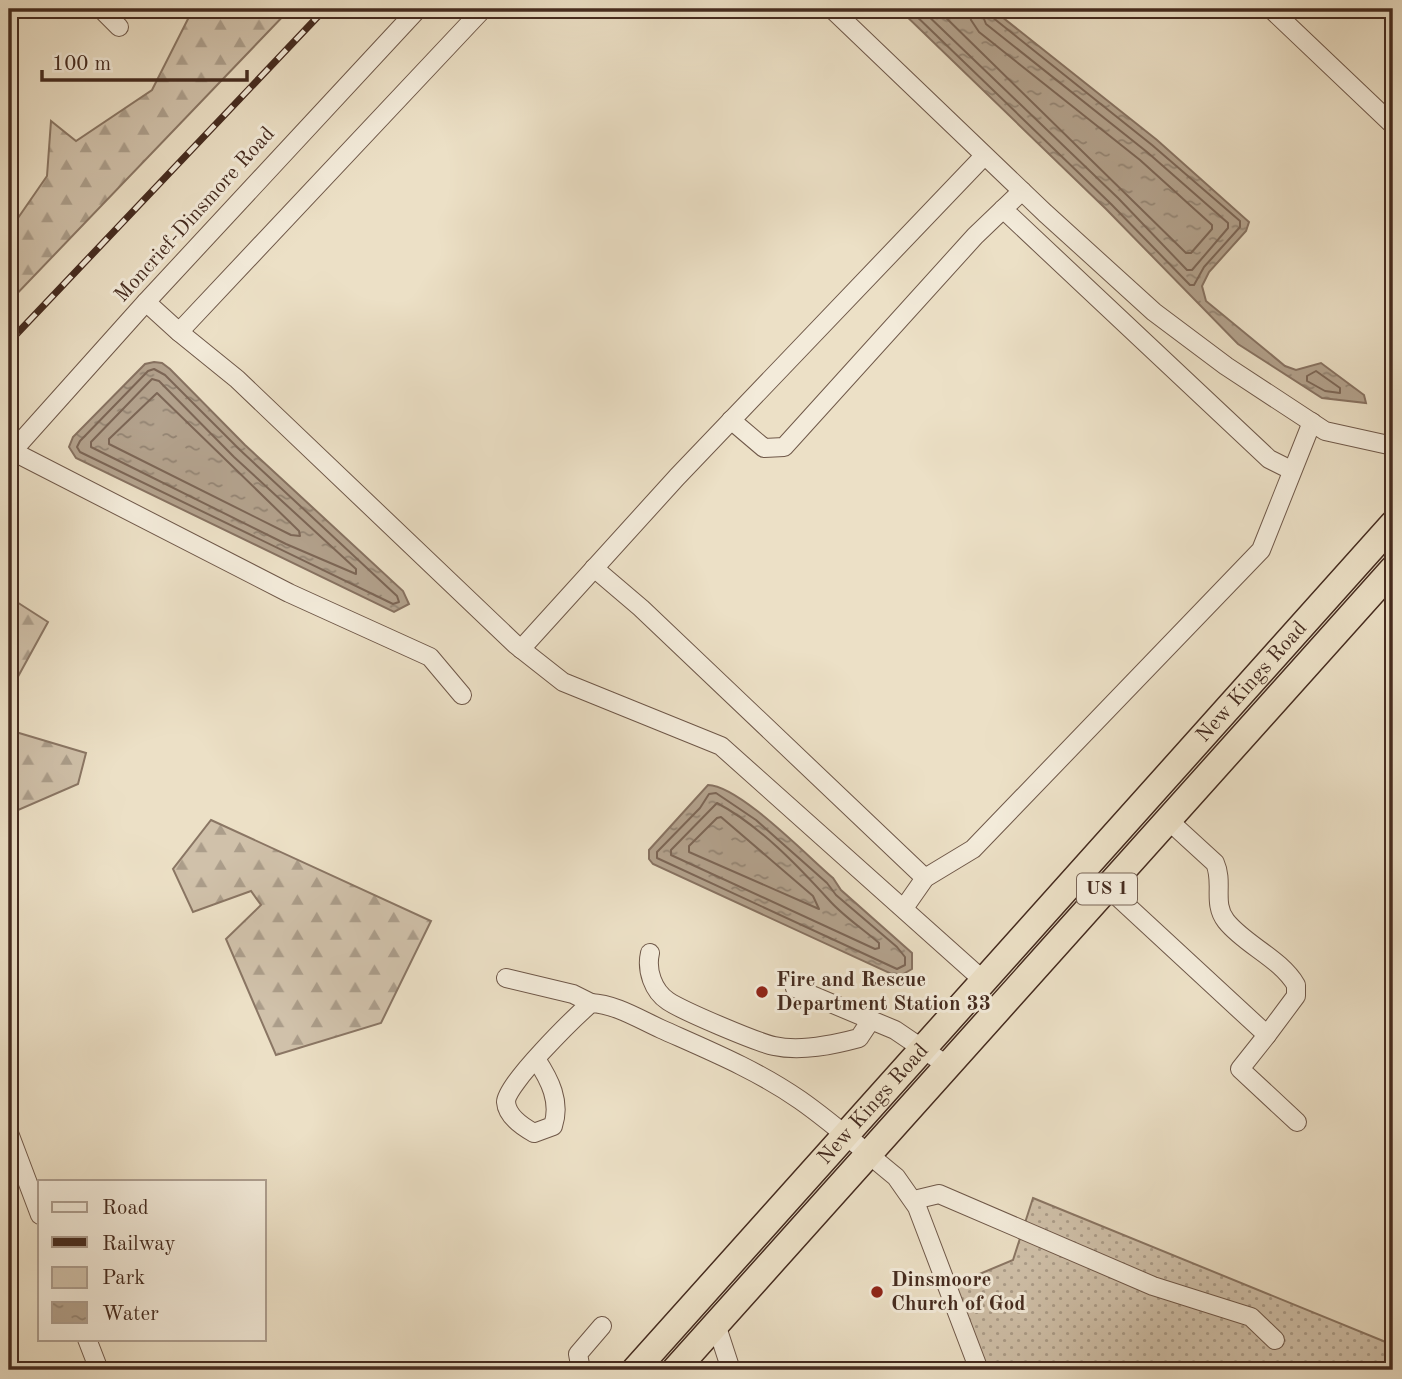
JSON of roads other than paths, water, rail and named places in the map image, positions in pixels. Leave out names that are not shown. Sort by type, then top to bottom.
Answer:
[{"type":"highway","name":"New Kings Road","points":[[635,1370],[1393,524]]},
{"type":"highway","name":"New Kings Road","points":[[675,1370],[1393,569]]},
{"type":"street","points":[[101,9],[119,27]]},
{"type":"street","name":"Moncrief-Dinsmore Road","points":[[10,453],[418,9]]},
{"type":"street","points":[[179,332],[483,9]]},
{"type":"street","points":[[832,9],[984,156],[1154,312],[1226,366],[1325,431],[1393,446]]},
{"type":"street","points":[[1271,9],[1393,125]]},
{"type":"street","points":[[521,649],[731,420],[984,156]]},
{"type":"street","points":[[731,420],[764,449],[784,447],[975,236],[1022,191]]},
{"type":"street","points":[[1003,209],[1268,458],[1291,470]]},
{"type":"street","points":[[146,302],[237,379],[521,649],[562,682],[721,746],[984,981]]},
{"type":"street","points":[[904,908],[926,878],[973,849],[1261,550],[1312,422]]},
{"type":"street","points":[[10,453],[289,593],[430,657],[462,695]]},
{"type":"street","points":[[594,568],[651,618],[926,878]]},
{"type":"street","points":[[1168,820],[1215,863],[1219,872],[1217,904],[1227,923],[1296,985],[1296,996],[1240,1069],[1297,1122]]},
{"type":"street","points":[[1108,888],[1267,1035]]},
{"type":"street","points":[[649,953],[647,963],[650,977],[667,1000],[774,1046],[821,1048],[859,1038],[871,1020]]},
{"type":"street","points":[[506,978],[573,994],[591,1003],[601,1004],[755,1072],[800,1100],[896,1177],[914,1200],[979,1370]]},
{"type":"street","points":[[795,988],[895,1030],[948,1066]]},
{"type":"street","points":[[536,1059],[591,1003]]},
{"type":"street","points":[[9,1133],[38,1210]]},
{"type":"street","points":[[914,1200],[939,1194],[1153,1286],[1251,1317],[1275,1340]]},
{"type":"street","points":[[716,1324],[731,1370]]},
{"type":"street","points":[[581,1370],[578,1354],[602,1326]]},
{"type":"street","points":[[87,1340],[99,1370]]},
{"type":"water","points":[[899,9],[992,9],[1157,140],[1249,222],[1246,231],[1209,272],[1202,286],[1206,301],[1285,366],[1296,370],[1321,363],[1364,395],[1366,403],[1322,398],[1238,344],[1106,209]]},
{"type":"water","points":[[162,363],[170,369],[245,445],[403,591],[409,604],[394,612],[76,458],[69,447],[73,437],[145,364]]},
{"type":"water","points":[[708,785],[721,788],[737,797],[790,839],[833,878],[841,890],[912,953],[912,969],[898,977],[653,864],[649,859],[649,850]]},
{"type":"railway","points":[[9,342],[325,9]]},
{"type":"place","name":"Fire and Rescue Department Station 33","points":[[762,992]]},
{"type":"place","name":"Dinsmoore Church of God","points":[[877,1292]]}]
